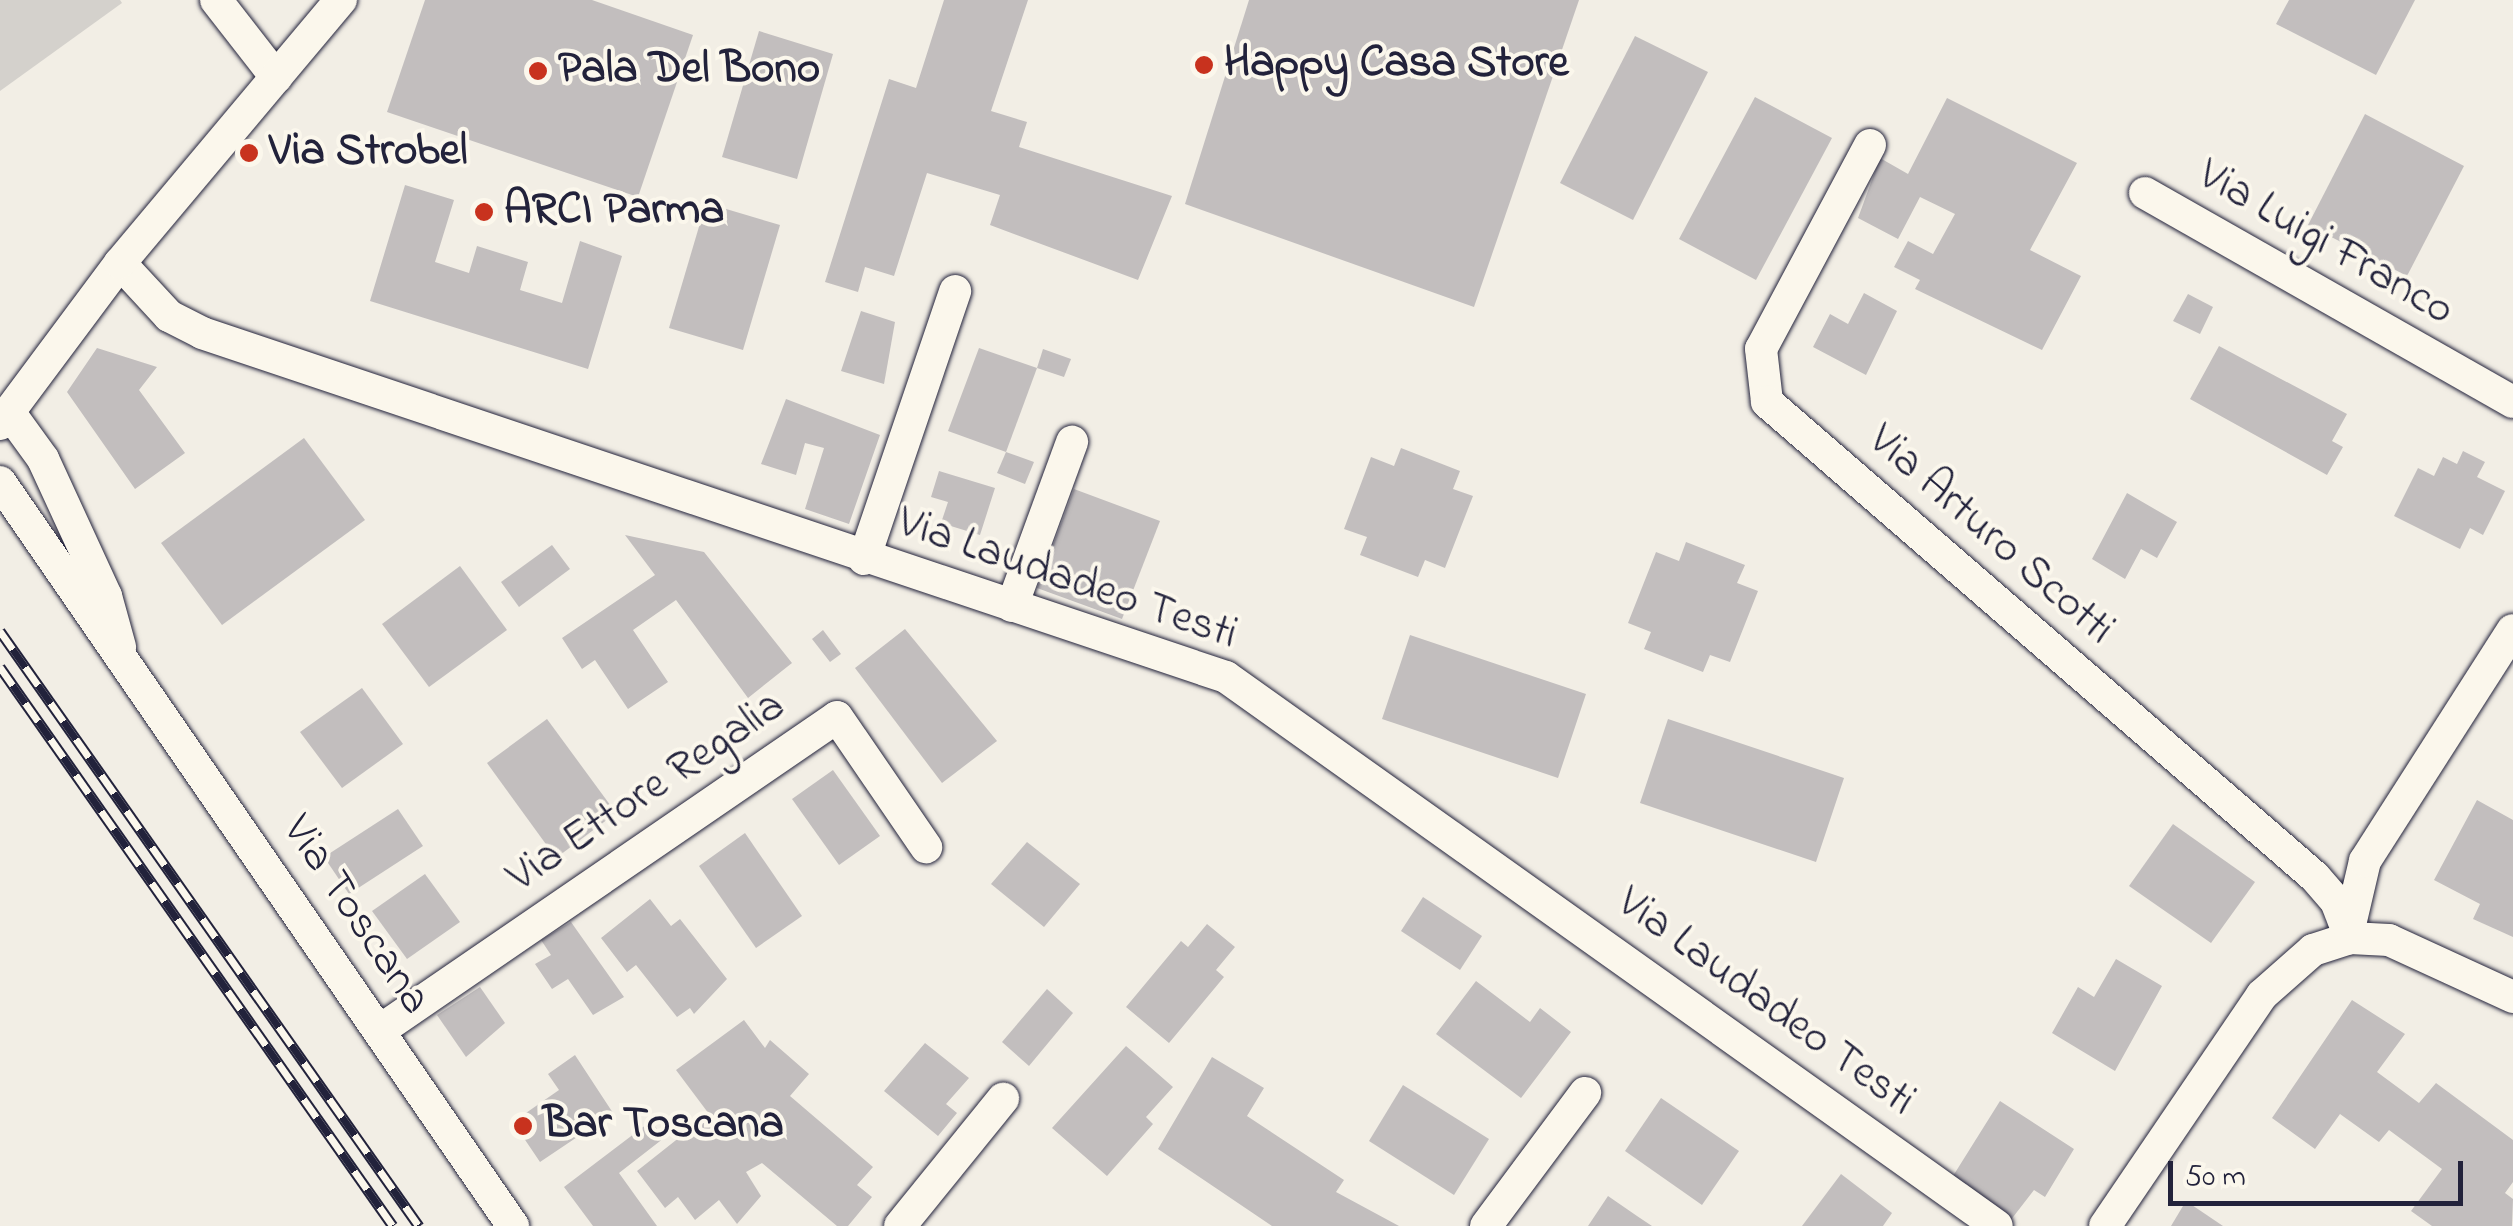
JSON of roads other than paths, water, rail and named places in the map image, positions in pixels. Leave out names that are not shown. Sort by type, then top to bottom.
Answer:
[{"type":"street","points":[[216,0],[276,77]]},
{"type":"street","points":[[124,656],[106,596],[43,459],[4,418],[120,263],[341,0]]},
{"type":"street","name":"Via Arturo Scotti","points":[[1870,145],[1761,349],[1768,402],[2315,877],[2336,901],[2350,938]]},
{"type":"street","name":"Via Luigi Franco","points":[[2145,193],[2513,402]]},
{"type":"street","name":"Via Laudadeo Testi","points":[[120,263],[169,316],[202,333],[864,559],[1169,652],[1254,692],[1997,1226]]},
{"type":"street","points":[[864,559],[955,291]]},
{"type":"street","points":[[1012,606],[1072,442]]},
{"type":"street","points":[[0,482],[84,612],[124,656]]},
{"type":"street","points":[[2350,938],[2360,870],[2513,630]]},
{"type":"street","name":"Via Toscana","points":[[124,656],[513,1226]]},
{"type":"street","name":"Via Ettore Regalia","points":[[378,1032],[837,718],[926,848]]},
{"type":"street","points":[[2105,1226],[2274,982],[2314,950],[2350,938],[2416,948],[2513,997]]},
{"type":"street","points":[[1486,1226],[1585,1093]]},
{"type":"street","points":[[900,1226],[1004,1100]]},
{"type":"railway","points":[[0,631],[419,1226]]},
{"type":"railway","points":[[0,667],[393,1226]]},
{"type":"place","name":"Happy Casa Store","points":[[1204,65]]},
{"type":"place","name":"Pala Del Bono","points":[[538,71]]},
{"type":"place","name":"Via Strobel","points":[[249,153]]},
{"type":"place","name":"ARCI Parma","points":[[484,212]]},
{"type":"place","name":"Bar Toscana","points":[[523,1126]]}]
